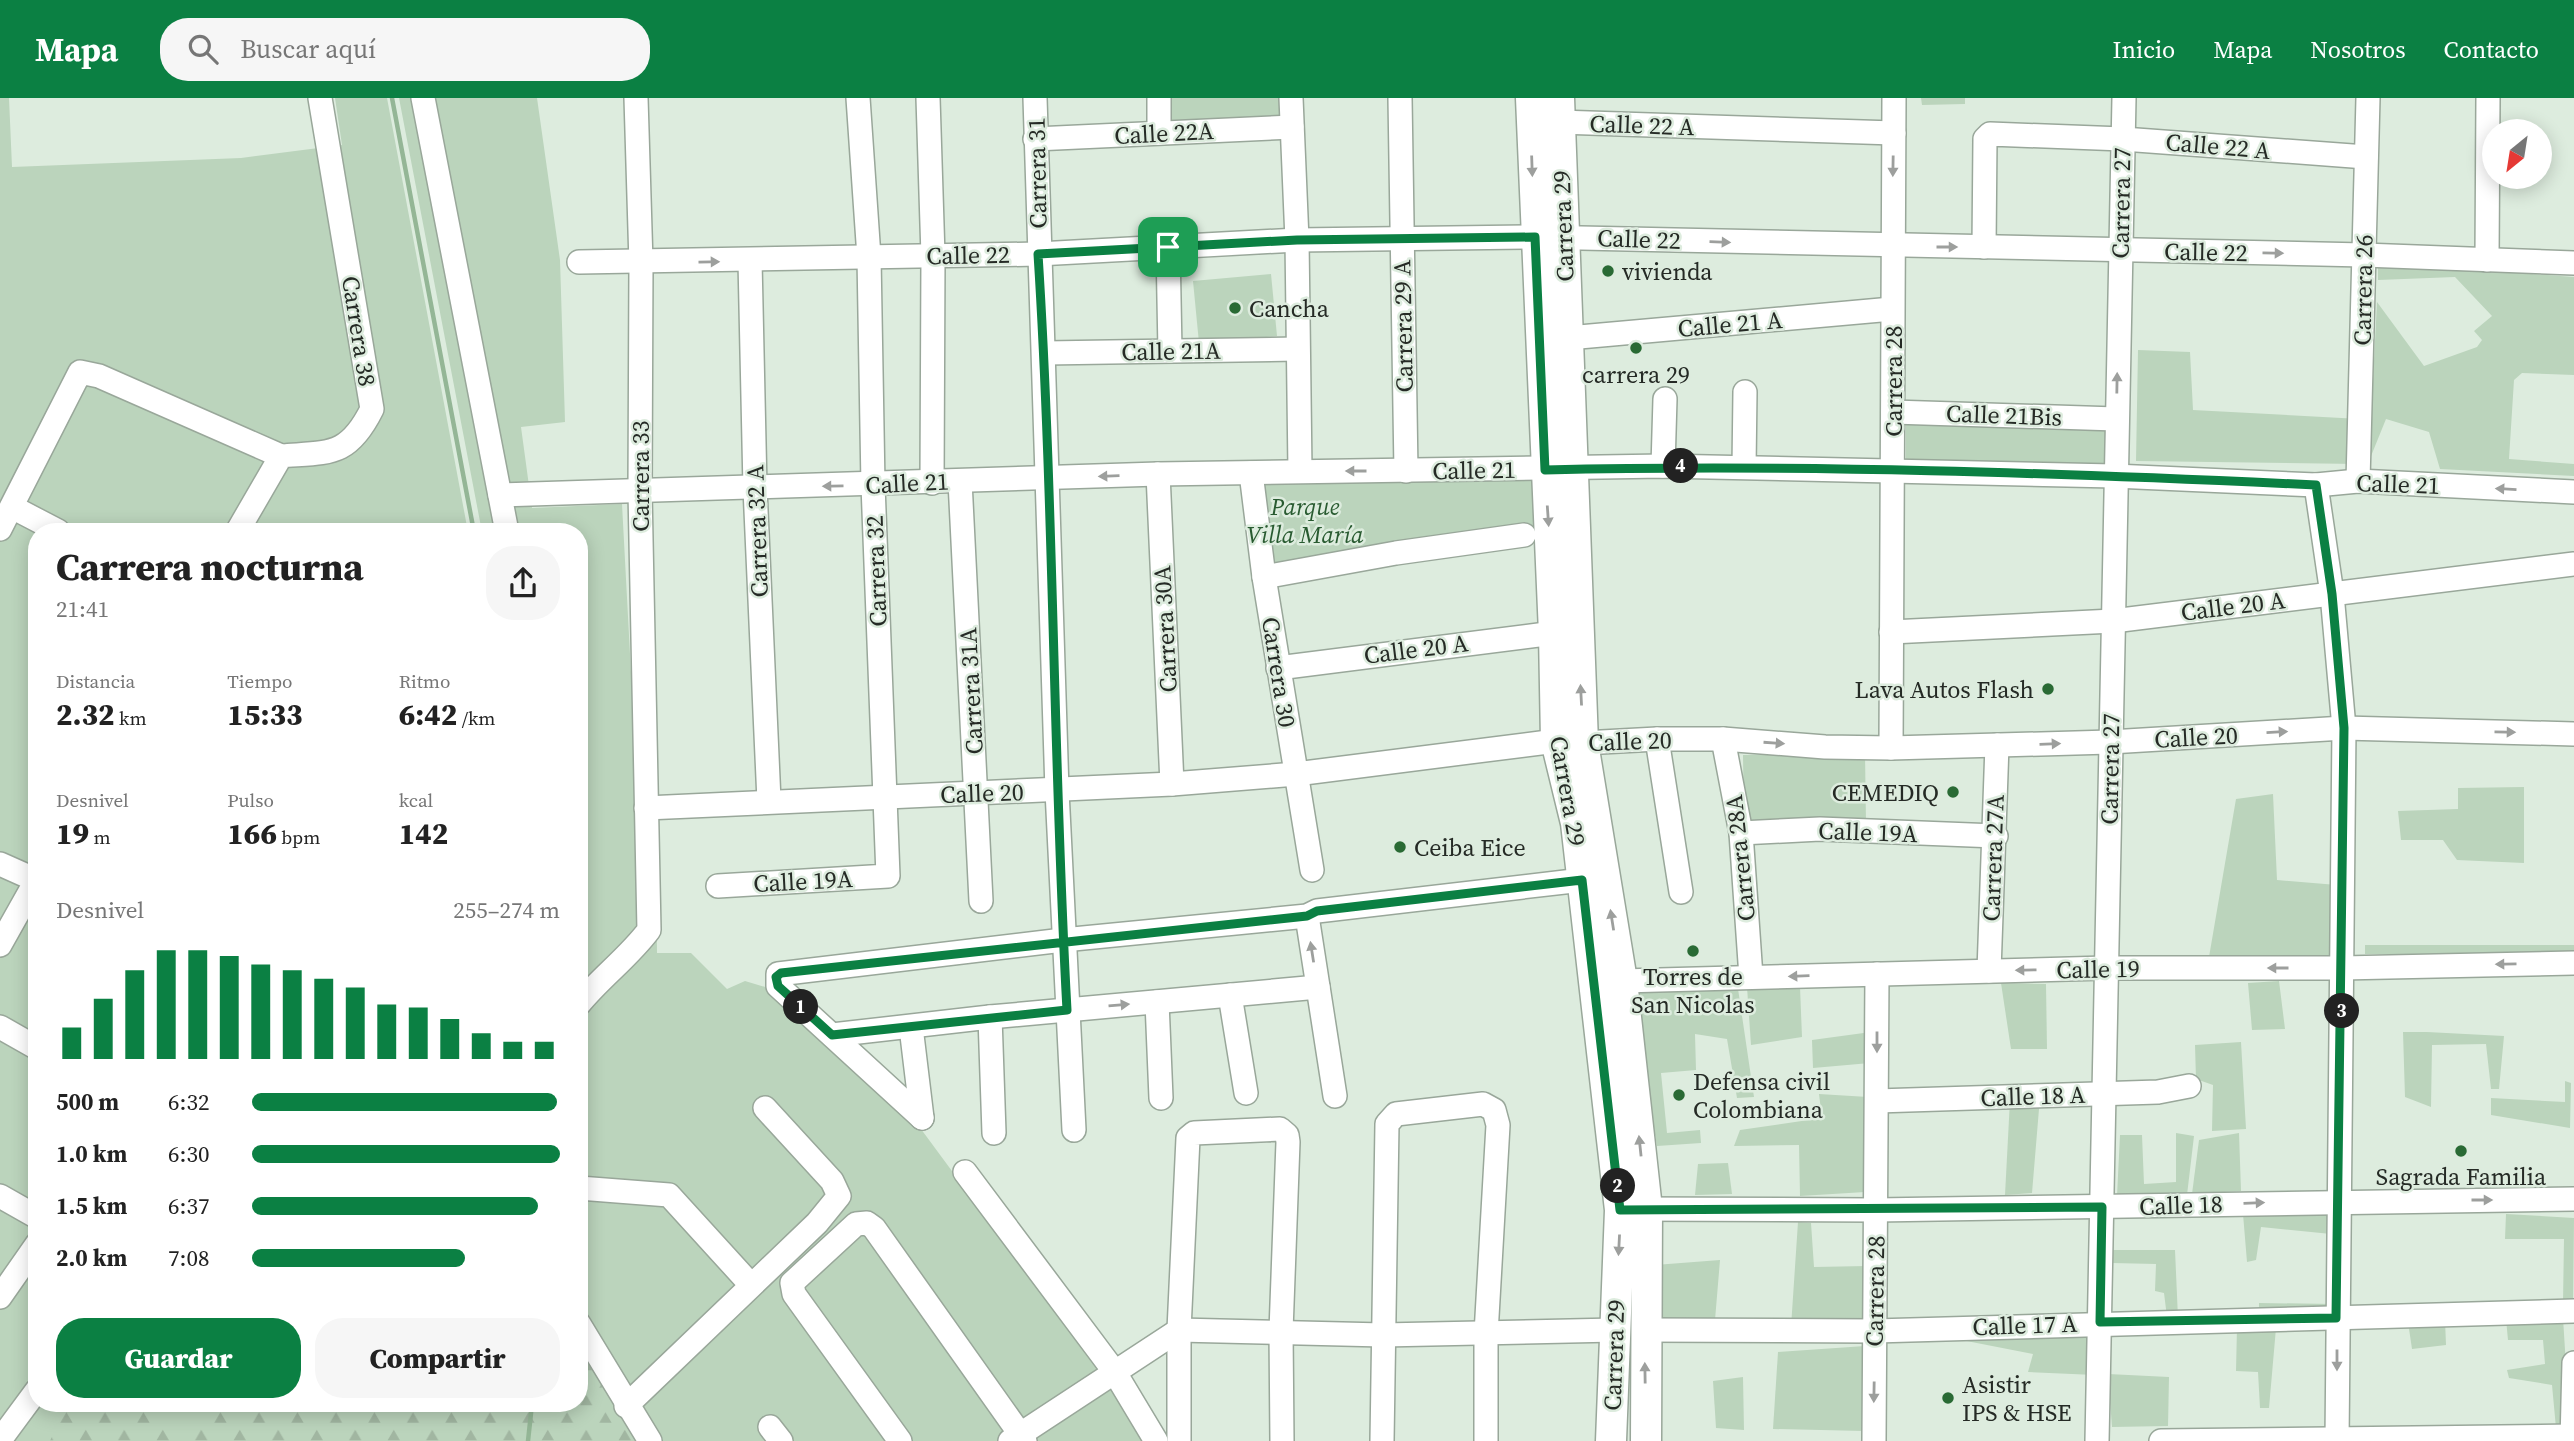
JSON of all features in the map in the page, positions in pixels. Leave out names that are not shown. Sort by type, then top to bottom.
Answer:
[{"type":"main road","name":"Carrera 29","points":[[1531,98],[1535,237],[1558,469],[1576,823],[1582,880],[1634,1209],[1615,1330],[1611,1441]]},
{"type":"main road","name":"Carrera 29","points":[[1559,110],[1568,338],[1558,469],[1554,633],[1570,742],[1622,981],[1634,1209],[1645,1331],[1646,1441]]},
{"type":"street","name":"Carrera 38","points":[[281,456],[332,452],[359,435],[372,408],[320,98]]},
{"type":"street","points":[[423,98],[505,523]]},
{"type":"street","name":"Carrera 33","points":[[588,993],[598,980],[633,952],[649,930],[640,491],[640,263],[636,98]]},
{"type":"street","name":"Carrera 32","points":[[858,98],[869,257],[873,485],[888,876]]},
{"type":"street","points":[[928,98],[933,256],[932,483]]},
{"type":"street","name":"Carrera 31","points":[[1035,98],[1057,791],[1074,1129]]},
{"type":"street","points":[[1159,98],[1159,133]]},
{"type":"street","points":[[1291,98],[1297,240],[1300,471]]},
{"type":"street","name":"Carrera 29 A","points":[[1400,98],[1406,471]]},
{"type":"street","name":"Carrera 28","points":[[1891,748],[1891,247],[1894,98]]},
{"type":"street","name":"Carrera 27","points":[[2097,1441],[2114,476],[2124,98]]},
{"type":"street","name":"Carrera 26","points":[[2358,481],[2368,98]]},
{"type":"street","points":[[2487,260],[2488,98]]},
{"type":"street","name":"Calle 22 A","points":[[1559,110],[1894,133]]},
{"type":"street","name":"Calle 22A","points":[[1035,139],[1292,127]]},
{"type":"street","name":"Calle 22 A","points":[[1984,247],[1987,135],[2123,139],[2366,157]]},
{"type":"street","name":"Calle 22","points":[[579,262],[1038,254],[1297,240],[1564,237],[1891,247],[2364,255],[2574,263]]},
{"type":"street","points":[[1168,247],[1170,351]]},
{"type":"street","name":"Carrera 32 A","points":[[750,261],[755,488],[769,801]]},
{"type":"street","name":"Calle 21 A","points":[[1568,338],[1892,309]]},
{"type":"street","name":"Calle 21A","points":[[1045,353],[1297,349]]},
{"type":"street","points":[[0,529],[80,372],[99,376],[281,456],[242,523]]},
{"type":"street","points":[[1744,467],[1745,392]]},
{"type":"street","points":[[1663,466],[1665,399]]},
{"type":"street","name":"Calle 21Bis","points":[[1893,412],[2116,419]]},
{"type":"street","name":"Calle 21","points":[[500,495],[1158,474],[1663,466],[2114,476],[2316,485],[2358,481],[2574,492]]},
{"type":"street","name":"Carrera 30","points":[[1251,473],[1264,577],[1312,870]]},
{"type":"street","name":"Carrera 30A","points":[[1158,474],[1172,784]]},
{"type":"street","name":"Carrera 31A","points":[[960,481],[981,901]]},
{"type":"street","points":[[2316,485],[2332,594],[2344,728],[2336,1318],[2337,1439]]},
{"type":"street","points":[[12,506],[43,523]]},
{"type":"street","points":[[1264,577],[1396,553],[1524,535]]},
{"type":"street","name":"Calle 20 A","points":[[1891,632],[2113,621],[2574,564]]},
{"type":"street","name":"Calle 20 A","points":[[1278,668],[1554,633]]},
{"type":"street","name":"Calle 20","points":[[646,808],[1172,784],[1296,774],[1570,742],[1657,738],[1891,748],[2110,742],[2344,728],[2574,734]]},
{"type":"street","points":[[1657,738],[1681,892]]},
{"type":"street","name":"Carrera 28A","points":[[1723,739],[1741,833],[1751,977]]},
{"type":"street","name":"Carrera 27A","points":[[1989,971],[1996,836],[1997,745]]},
{"type":"street","name":"Calle 19A","points":[[1741,833],[1820,829],[1996,836]]},
{"type":"street","points":[[0,864],[28,876]]},
{"type":"street","name":"Calle 19A","points":[[718,886],[888,876]]},
{"type":"street","points":[[911,1027],[922,1118],[778,986],[778,974],[1063,940],[1307,916],[1317,911],[1582,880]]},
{"type":"street","points":[[0,945],[28,894]]},
{"type":"street","points":[[1307,916],[1335,1097]]},
{"type":"street","name":"Calle 19","points":[[1622,981],[2106,968],[2342,968],[2574,963]]},
{"type":"street","name":"Carrera 28","points":[[1874,1441],[1877,974]]},
{"type":"street","points":[[832,1035],[990,1017],[1318,987]]},
{"type":"street","points":[[1230,995],[1246,1093]]},
{"type":"street","points":[[1157,1002],[1161,1098]]},
{"type":"street","points":[[990,1017],[994,1133]]},
{"type":"street","points":[[0,1027],[28,1043]]},
{"type":"street","name":"Calle 18 A","points":[[1877,1101],[2158,1092],[2189,1086]]},
{"type":"street","points":[[1382,1441],[1387,1124],[1396,1114],[1483,1104],[1494,1110],[1498,1125],[1486,1334],[1486,1441]]},
{"type":"street","points":[[626,1406],[817,1223],[839,1196],[832,1181],[765,1108]]},
{"type":"street","points":[[1180,1441],[1179,1330],[1188,1138],[1195,1133],[1280,1129],[1287,1135],[1288,1142],[1281,1331],[1282,1441]]},
{"type":"street","points":[[965,1172],[1114,1371],[1156,1441]]},
{"type":"street","points":[[588,1189],[669,1195],[751,1285]]},
{"type":"street","points":[[0,1196],[28,1212]]},
{"type":"street","name":"Calle 18","points":[[1634,1209],[1876,1210],[2339,1200],[2574,1199]]},
{"type":"street","points":[[900,1441],[794,1294],[792,1283],[856,1224],[867,1223],[874,1228],[1019,1439],[1114,1371],[1179,1330],[1383,1335],[1615,1330]]},
{"type":"street","points":[[0,1297],[28,1257]]},
{"type":"street","name":"Calle 17 A","points":[[1645,1331],[1875,1331],[2100,1322],[2574,1311]]},
{"type":"street","points":[[588,1340],[646,1438]]},
{"type":"street","points":[[2161,1441],[2573,1438],[2574,1363]]},
{"type":"street","points":[[0,1440],[28,1402]]},
{"type":"green space","points":[[0,98],[9,98],[12,167],[241,158],[342,145],[335,98],[387,98],[466,523],[28,523],[28,1412],[588,1412],[588,523],[480,523],[399,98],[537,98],[560,260],[565,422],[521,427],[532,508],[622,504],[641,860],[656,864],[657,953],[691,953],[727,989],[745,981],[772,989],[918,1125],[1109,1384],[1145,1441],[0,1441]]},
{"type":"green space","points":[[1165,98],[1285,98],[1286,122],[1166,125]]},
{"type":"green space","points":[[1921,98],[1965,98],[1965,104],[1922,105]]},
{"type":"green space","points":[[2378,263],[2574,277],[2574,375],[2522,373],[2514,380],[2509,459],[2574,464],[2574,476],[2440,469],[2429,432],[2386,419],[2369,461],[2377,302],[2424,366],[2477,347],[2482,340],[2474,331],[2492,316],[2455,277],[2378,280]]},
{"type":"green space","name":"Cancha","points":[[1271,274],[1277,336],[1199,343],[1193,281]]},
{"type":"green space","points":[[2138,350],[2190,352],[2193,410],[2360,419],[2358,464],[2136,461]]},
{"type":"green space","points":[[1906,418],[2114,422],[2111,465],[1906,472]]},
{"type":"green space","name":"Parque Villa María","points":[[1533,478],[1538,527],[1440,536],[1270,569],[1257,480]]},
{"type":"green space","points":[[1865,753],[1866,823],[1744,825],[1743,755]]},
{"type":"green space","points":[[2524,787],[2524,863],[2457,860],[2443,840],[2401,840],[2398,811],[2458,809],[2458,788]]},
{"type":"green space","points":[[2273,794],[2277,880],[2337,885],[2338,960],[2209,957],[2236,799]]},
{"type":"green space","points":[[2365,945],[2574,945],[2574,954],[2365,954]]},
{"type":"green space","points":[[2279,981],[2285,1029],[2252,1030],[2248,983]]},
{"type":"green space","points":[[1737,982],[1754,1097],[1737,1098],[1727,1039],[1695,1034],[1696,1070],[1661,1073],[1667,1133],[1700,1130],[1701,1143],[1657,1146],[1631,991]]},
{"type":"green space","points":[[2001,983],[2046,984],[2047,1049],[2011,1049]]},
{"type":"green space","points":[[1747,987],[1800,987],[1802,1037],[1751,1045]]},
{"type":"green space","points":[[1871,1032],[1870,1063],[1813,1068],[1812,1040]]},
{"type":"green space","points":[[2403,1032],[2504,1036],[2499,1089],[2491,1089],[2486,1044],[2432,1045],[2431,1107],[2405,1097]]},
{"type":"green space","points":[[2241,1042],[2246,1129],[2212,1131],[2213,1085],[2196,1079],[2195,1045]]},
{"type":"green space","points":[[2565,1081],[2571,1083],[2570,1128],[2491,1115],[2491,1098],[2565,1102]]},
{"type":"green space","points":[[1819,1094],[1868,1097],[1865,1192],[1800,1196],[1799,1145],[1734,1146],[1740,1130],[1822,1118]]},
{"type":"green space","points":[[2040,1097],[2032,1193],[2005,1195],[2010,1100]]},
{"type":"green space","points":[[2176,1133],[2194,1136],[2187,1195],[2117,1196],[2120,1135],[2142,1135],[2144,1184],[2176,1182]]},
{"type":"green space","points":[[2239,1133],[2241,1191],[2192,1194],[2199,1140]]},
{"type":"green space","points":[[1728,1163],[1732,1194],[1695,1195],[1698,1164]]},
{"type":"green space","points":[[2340,1211],[2342,1313],[2259,1317],[2259,1303],[2333,1304],[2331,1234],[2261,1227],[2256,1260],[2247,1262],[2243,1214]]},
{"type":"green space","points":[[2506,1214],[2574,1218],[2573,1306],[2563,1304],[2564,1239],[2505,1239]]},
{"type":"green space","points":[[1798,1222],[1811,1223],[1814,1267],[1867,1266],[1868,1329],[1791,1327]]},
{"type":"green space","points":[[2111,1250],[2175,1250],[2178,1318],[2167,1317],[2164,1293],[2155,1291],[2156,1264],[2112,1263]]},
{"type":"green space","points":[[1720,1260],[1715,1320],[1653,1321],[1655,1265]]},
{"type":"green space","points":[[2563,1318],[2570,1430],[2556,1428],[2552,1385],[2509,1378],[2507,1370],[2545,1364],[2543,1340],[2508,1340],[2506,1319]]},
{"type":"green space","points":[[2445,1320],[2446,1345],[2412,1349],[2408,1322]]},
{"type":"green space","points":[[2237,1327],[2276,1328],[2269,1408],[2260,1408],[2258,1372],[2236,1371]]},
{"type":"green space","points":[[2094,1332],[2095,1375],[2028,1372],[2033,1354],[1941,1336]]},
{"type":"green space","points":[[1865,1346],[1864,1431],[1773,1429],[1778,1352]]},
{"type":"green space","points":[[588,1364],[597,1368],[605,1381],[597,1397],[617,1409],[627,1420],[631,1441],[50,1441],[64,1412],[157,1413],[192,1435],[201,1426],[197,1412],[588,1412]]},
{"type":"green space","points":[[2108,1374],[2169,1377],[2168,1426],[2112,1427]]},
{"type":"green space","points":[[1743,1377],[1744,1430],[1716,1428],[1713,1381]]},
{"type":"waterway","points":[[392,98],[472,523]]},
{"type":"waterway","points":[[528,1441],[531,1412]]},
{"type":"place","name":"vivienda","points":[[1608,271]]},
{"type":"place","name":"Cancha","points":[[1235,308]]},
{"type":"place","name":"carrera 29","points":[[1636,348]]},
{"type":"place","name":"Lava Autos Flash","points":[[2048,689]]},
{"type":"place","name":"CEMEDIQ","points":[[1953,792]]},
{"type":"place","name":"Ceiba Eice","points":[[1400,847]]},
{"type":"place","name":"Torres de San Nicolas","points":[[1693,951]]},
{"type":"place","name":"Defensa civil Colombiana","points":[[1679,1095]]},
{"type":"place","name":"Sagrada Familia","points":[[2461,1151]]},
{"type":"place","name":"Asistir IPS & HSE","points":[[1948,1398]]},
{"type":"route","points":[[1168,247],[1038,254],[1045,353],[1057,791],[1063,940],[1067,1010],[832,1035],[778,986],[776,977],[781,973],[1063,940],[1307,916],[1317,911],[1582,880],[1620,1210],[2102,1207],[2100,1322],[2336,1318],[2344,728],[2332,594],[2316,485],[2114,476],[1744,467],[1663,466],[1545,470],[1535,237],[1297,240],[1168,247]]}]
